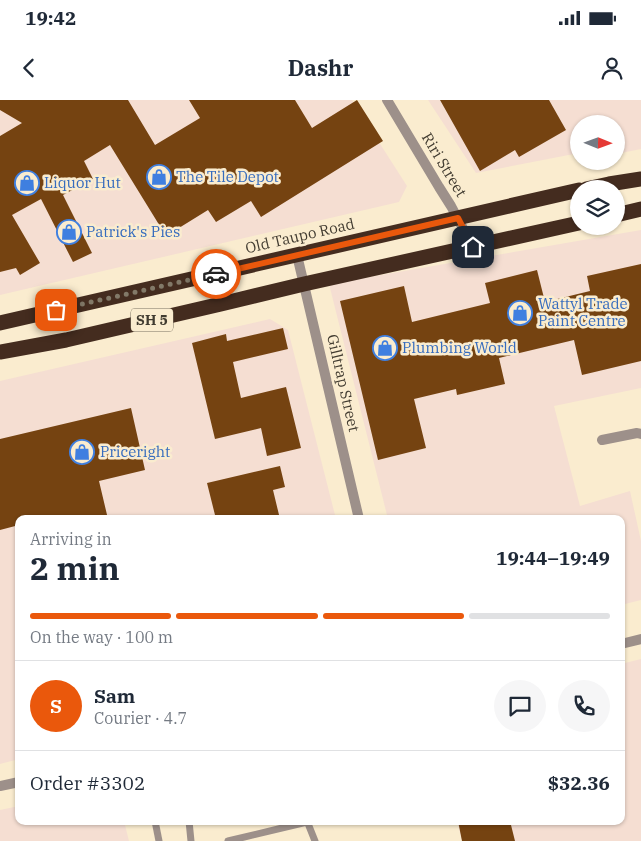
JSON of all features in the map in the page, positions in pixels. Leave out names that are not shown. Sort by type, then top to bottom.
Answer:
[{"type":"highway","points":[[625,182],[641,179]]},
{"type":"highway","name":"Old Taupo Road","points":[[0,323],[570,192]]},
{"type":"highway","points":[[625,213],[641,209]]},
{"type":"highway","name":"SH 5","points":[[0,352],[66,340],[304,284],[570,225]]},
{"type":"street","name":"Riri Street","points":[[387,100],[458,218],[473,247]]},
{"type":"street","name":"Gilltrap Street","points":[[297,255],[357,515]]},
{"type":"street","points":[[602,440],[637,433],[641,434]]},
{"type":"street","points":[[625,643],[641,639]]},
{"type":"street","points":[[0,786],[15,783]]},
{"type":"lane","points":[[156,825],[159,841]]},
{"type":"lane","points":[[189,825],[191,841]]},
{"type":"lane","points":[[228,841],[295,825]]},
{"type":"lane","points":[[308,825],[315,841]]},
{"type":"shaded area","points":[[0,100],[352,100],[407,186],[399,202],[0,295]]},
{"type":"shaded area","points":[[428,100],[641,100],[641,149],[625,152],[625,115],[570,115],[570,155],[476,173]]},
{"type":"shaded area","points":[[641,230],[641,388],[554,406],[580,506],[630,491],[641,541],[641,600],[625,604],[625,515],[387,515],[329,284],[612,235],[625,235],[625,233]]},
{"type":"shaded area","points":[[270,319],[288,330],[335,515],[15,515],[15,760],[0,764],[0,381]]},
{"type":"shaded area","points":[[641,659],[641,841],[462,841],[458,825],[625,825],[625,663]]},
{"type":"shaded area","points":[[15,807],[15,825],[125,825],[129,841],[0,841],[0,810]]},
{"type":"building","points":[[0,100],[128,100],[155,145],[200,118],[189,100],[295,100],[312,128],[357,100],[383,141],[261,217],[251,201],[216,222],[208,210],[166,236],[110,145],[84,161],[93,179],[63,195],[92,253],[73,262],[41,199],[12,215],[40,263],[20,275],[16,268],[0,272],[0,136],[22,123],[0,110]]},
{"type":"building","points":[[440,100],[549,100],[566,130],[519,157],[515,150],[480,171]]},
{"type":"building","points":[[641,264],[641,361],[582,375],[574,340],[499,358],[505,384],[457,395],[456,389],[414,399],[426,448],[378,460],[340,301],[404,286],[412,322],[490,303],[485,283],[537,270],[545,302],[590,291],[587,276]]},
{"type":"building","points":[[283,328],[288,349],[233,362],[241,398],[286,387],[301,448],[267,456],[261,428],[215,439],[192,343],[226,334],[227,341]]},
{"type":"building","name":"Priceright","points":[[131,408],[145,470],[99,481],[107,515],[15,515],[15,526],[0,530],[0,439]]},
{"type":"building","points":[[280,466],[285,487],[273,490],[279,515],[215,515],[207,483]]},
{"type":"building","points":[[459,825],[511,825],[515,841],[462,841]]},
{"type":"way so far","points":[[56,310],[216,274]]},
{"type":"place","name":"The Tile Depot","points":[[159,177]]},
{"type":"place","name":"Liquor Hut","points":[[27,183]]},
{"type":"place","name":"Patrick's Pies","points":[[69,232]]},
{"type":"place","name":"Wattyl Trade Paint Centre","points":[[520,313]]},
{"type":"place","name":"Plumbing World","points":[[385,348]]},
{"type":"place","name":"Priceright","points":[[82,452]]},
{"type":"route","points":[[216,274],[458,218],[473,247]]}]
